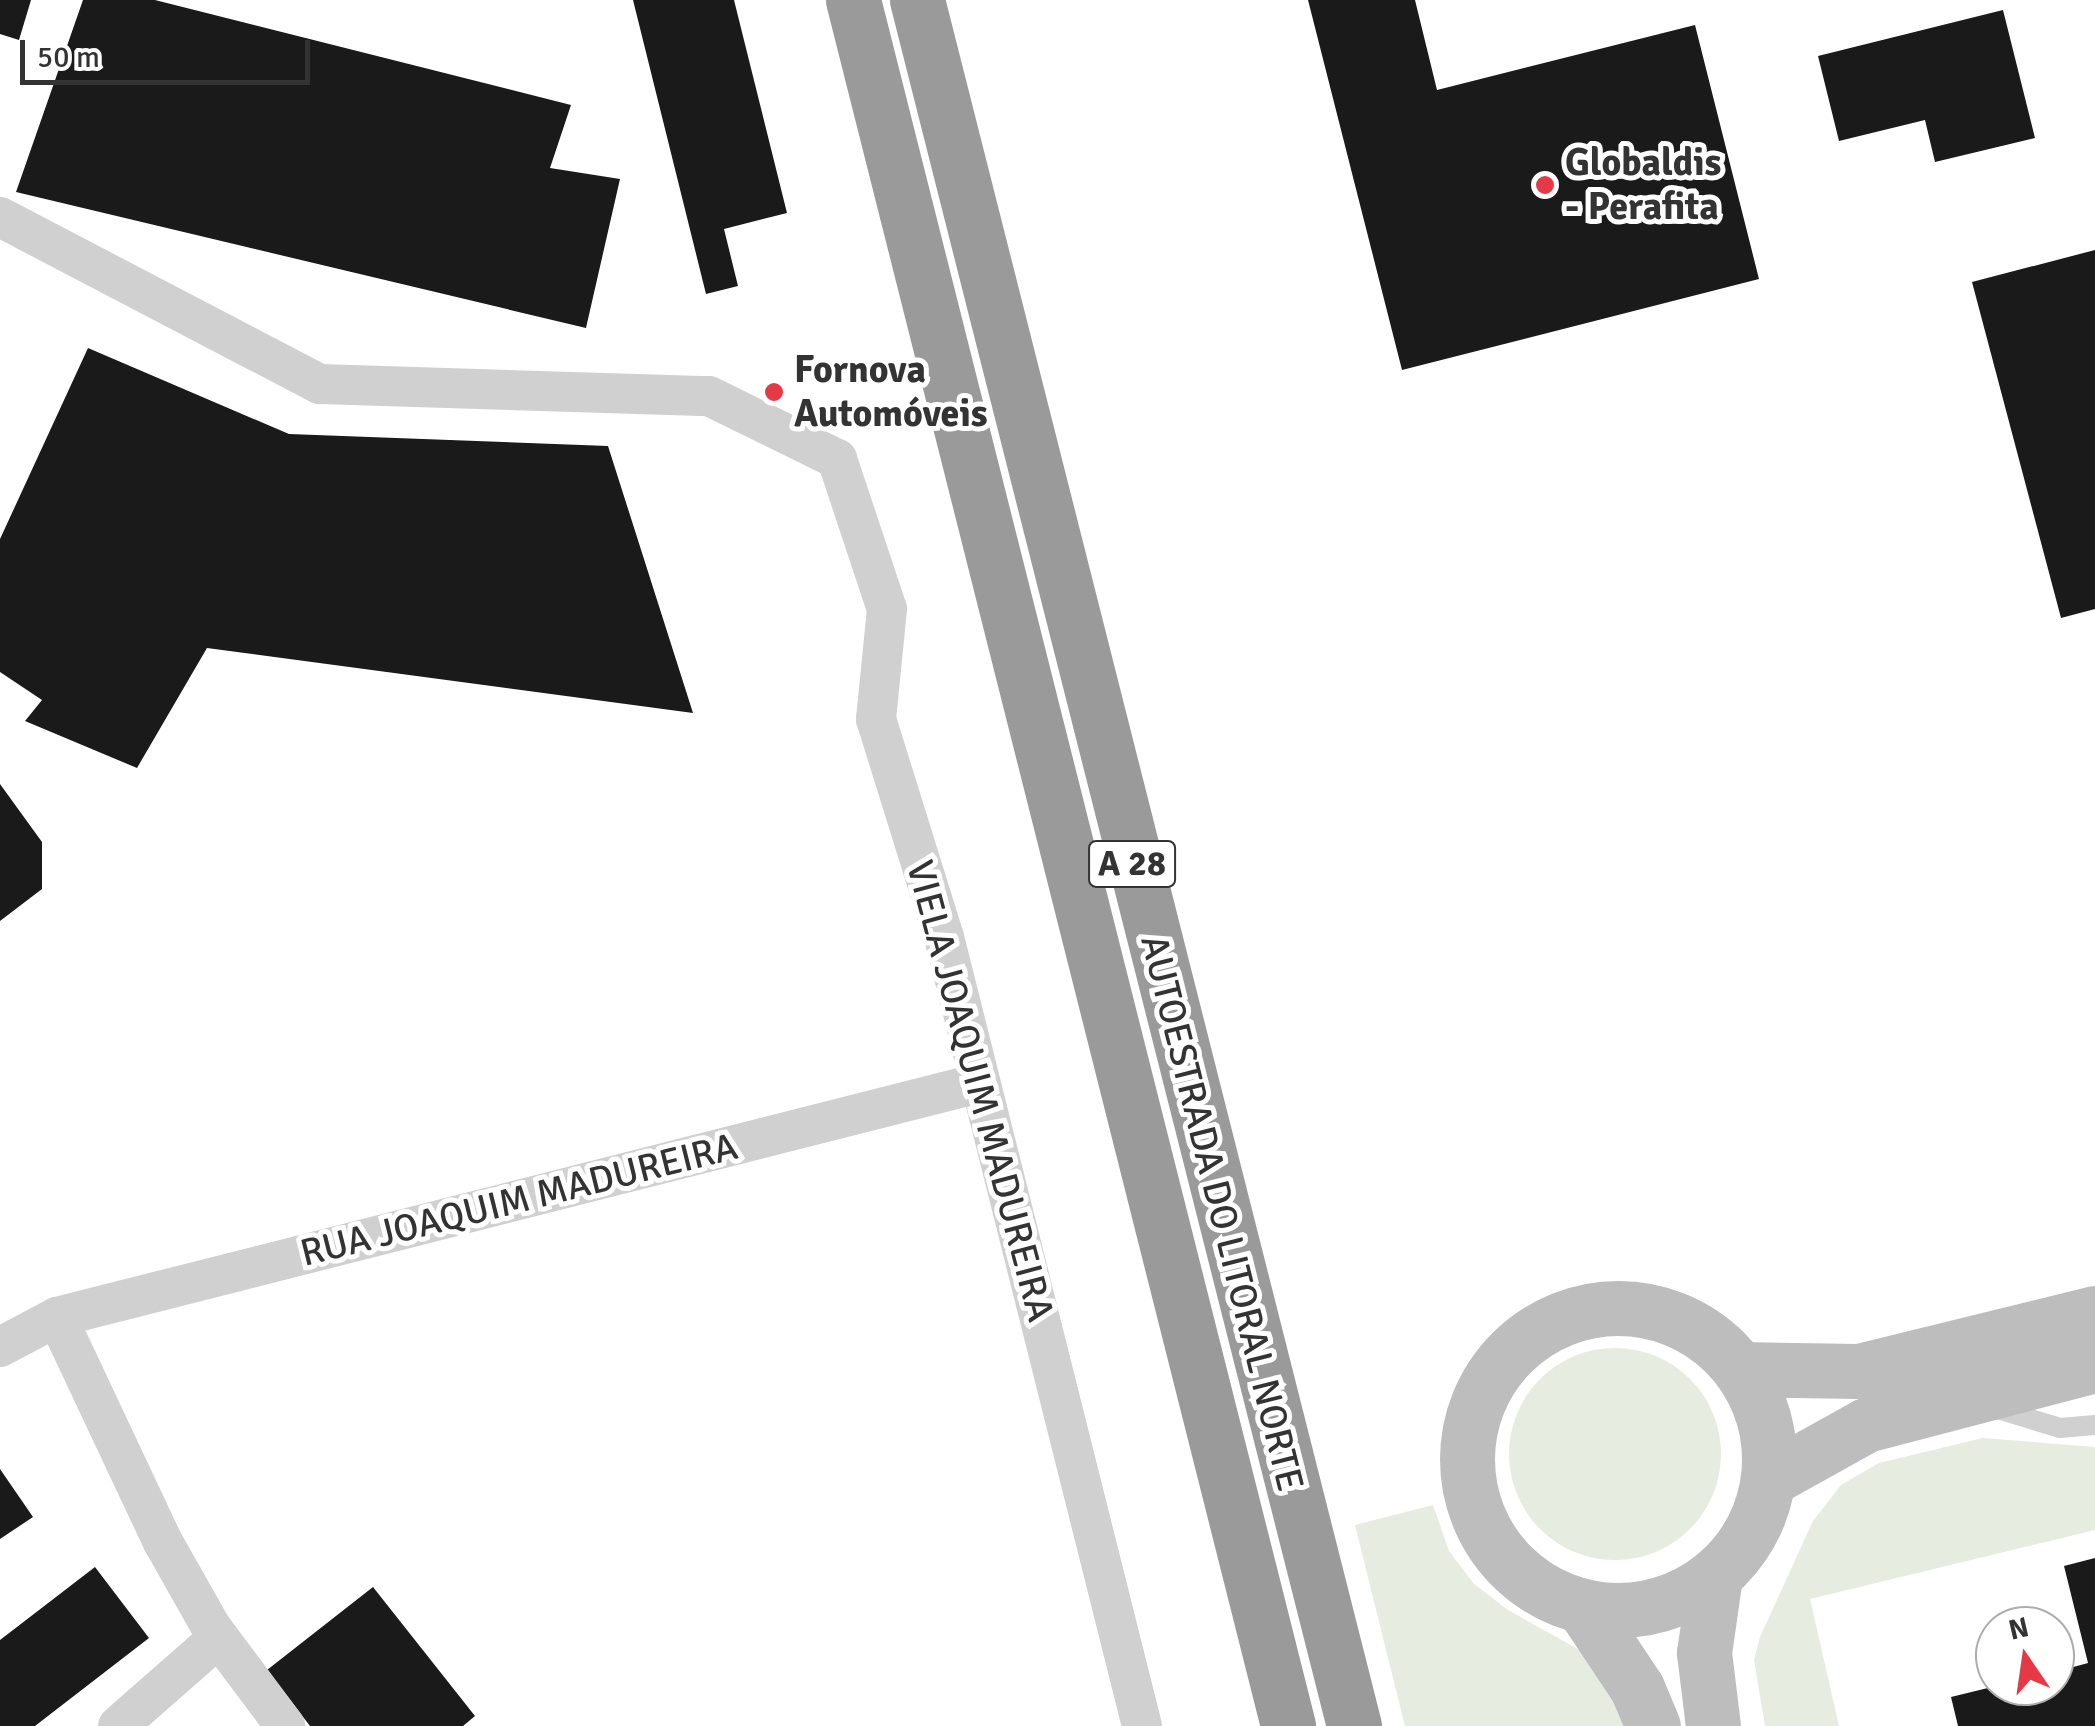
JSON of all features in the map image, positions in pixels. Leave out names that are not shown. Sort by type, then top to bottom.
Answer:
[{"type":"highway","name":"AUTOESTRADA DO LITORAL NORTE","points":[[853,0],[1288,1726]]},
{"type":"highway","name":"AUTOESTRADA DO LITORAL NORTE","points":[[917,0],[1354,1726]]},
{"type":"main road","points":[[1626,1307],[1683,1323],[1709,1337],[1741,1369],[1765,1421],[1769,1479],[1751,1532],[1716,1576],[1675,1600],[1630,1610],[1583,1607],[1541,1590],[1506,1562],[1480,1525],[1467,1483],[1467,1438],[1480,1395],[1504,1357],[1553,1323],[1580,1311],[1626,1307]]},
{"type":"main road","points":[[1741,1369],[1859,1371],[2095,1313]]},
{"type":"main road","points":[[1769,1479],[1866,1425],[2095,1365]]},
{"type":"main road","points":[[1712,1726],[1704,1653],[1716,1576]]},
{"type":"main road","points":[[1583,1607],[1636,1688],[1653,1726]]},
{"type":"street","name":"VIELA JOAQUIM MADUREIRA","points":[[0,217],[320,384],[708,396],[836,459],[886,609],[876,719],[944,937],[1142,1726]]},
{"type":"street","name":"RUA JOAQUIM MADUREIRA","points":[[0,1347],[57,1317],[980,1083]]},
{"type":"street","points":[[57,1317],[163,1542],[218,1638],[286,1726]]},
{"type":"street","points":[[118,1726],[218,1638]]},
{"type":"lane","points":[[1960,1399],[2060,1428],[2095,1426]]},
{"type":"shaded area","points":[[1615,1348],[1655,1356],[1690,1379],[1713,1414],[1721,1454],[1713,1494],[1690,1529],[1655,1552],[1615,1560],[1575,1552],[1540,1529],[1517,1494],[1509,1454],[1517,1414],[1540,1379],[1575,1356]]},
{"type":"shaded area","points":[[1983,1438],[2095,1447],[2095,1530],[1810,1599],[1839,1726],[1765,1726],[1754,1660],[1760,1637],[1813,1521],[1841,1485],[1879,1463]]},
{"type":"shaded area","points":[[1433,1505],[1449,1551],[1474,1584],[1508,1610],[1585,1653],[1634,1726],[1405,1726],[1355,1525]]},
{"type":"building","points":[[0,0],[31,0],[19,40],[0,34]]},
{"type":"building","points":[[83,0],[155,0],[571,105],[550,168],[620,179],[586,328],[16,192]]},
{"type":"building","points":[[633,0],[734,0],[787,213],[724,229],[738,286],[706,294]]},
{"type":"building","name":"Globaldis - Perafita","points":[[1308,0],[1415,0],[1437,90],[1695,25],[1759,279],[1402,370]]},
{"type":"building","points":[[2003,10],[2035,138],[1935,162],[1925,120],[1839,141],[1818,56]]},
{"type":"building","points":[[2095,250],[2095,609],[2061,618],[1972,282]]},
{"type":"building","points":[[88,348],[289,434],[608,446],[693,713],[207,648],[137,768],[25,721],[42,700],[0,672],[0,539]]},
{"type":"building","points":[[0,784],[42,842],[42,889],[0,921]]},
{"type":"building","points":[[0,1469],[33,1517],[0,1539]]},
{"type":"building","points":[[2095,1558],[2095,1726],[1958,1726],[1951,1697],[1975,1691],[1975,1706],[2075,1706],[2075,1667],[2088,1663],[2064,1566]]},
{"type":"building","points":[[95,1567],[149,1638],[35,1726],[0,1726],[0,1640]]},
{"type":"building","points":[[373,1587],[475,1716],[463,1726],[310,1726],[267,1670]]},
{"type":"place","name":"Globaldis - Perafita","points":[[1545,185]]},
{"type":"place","name":"Fornova Automóveis","points":[[774,392]]}]
